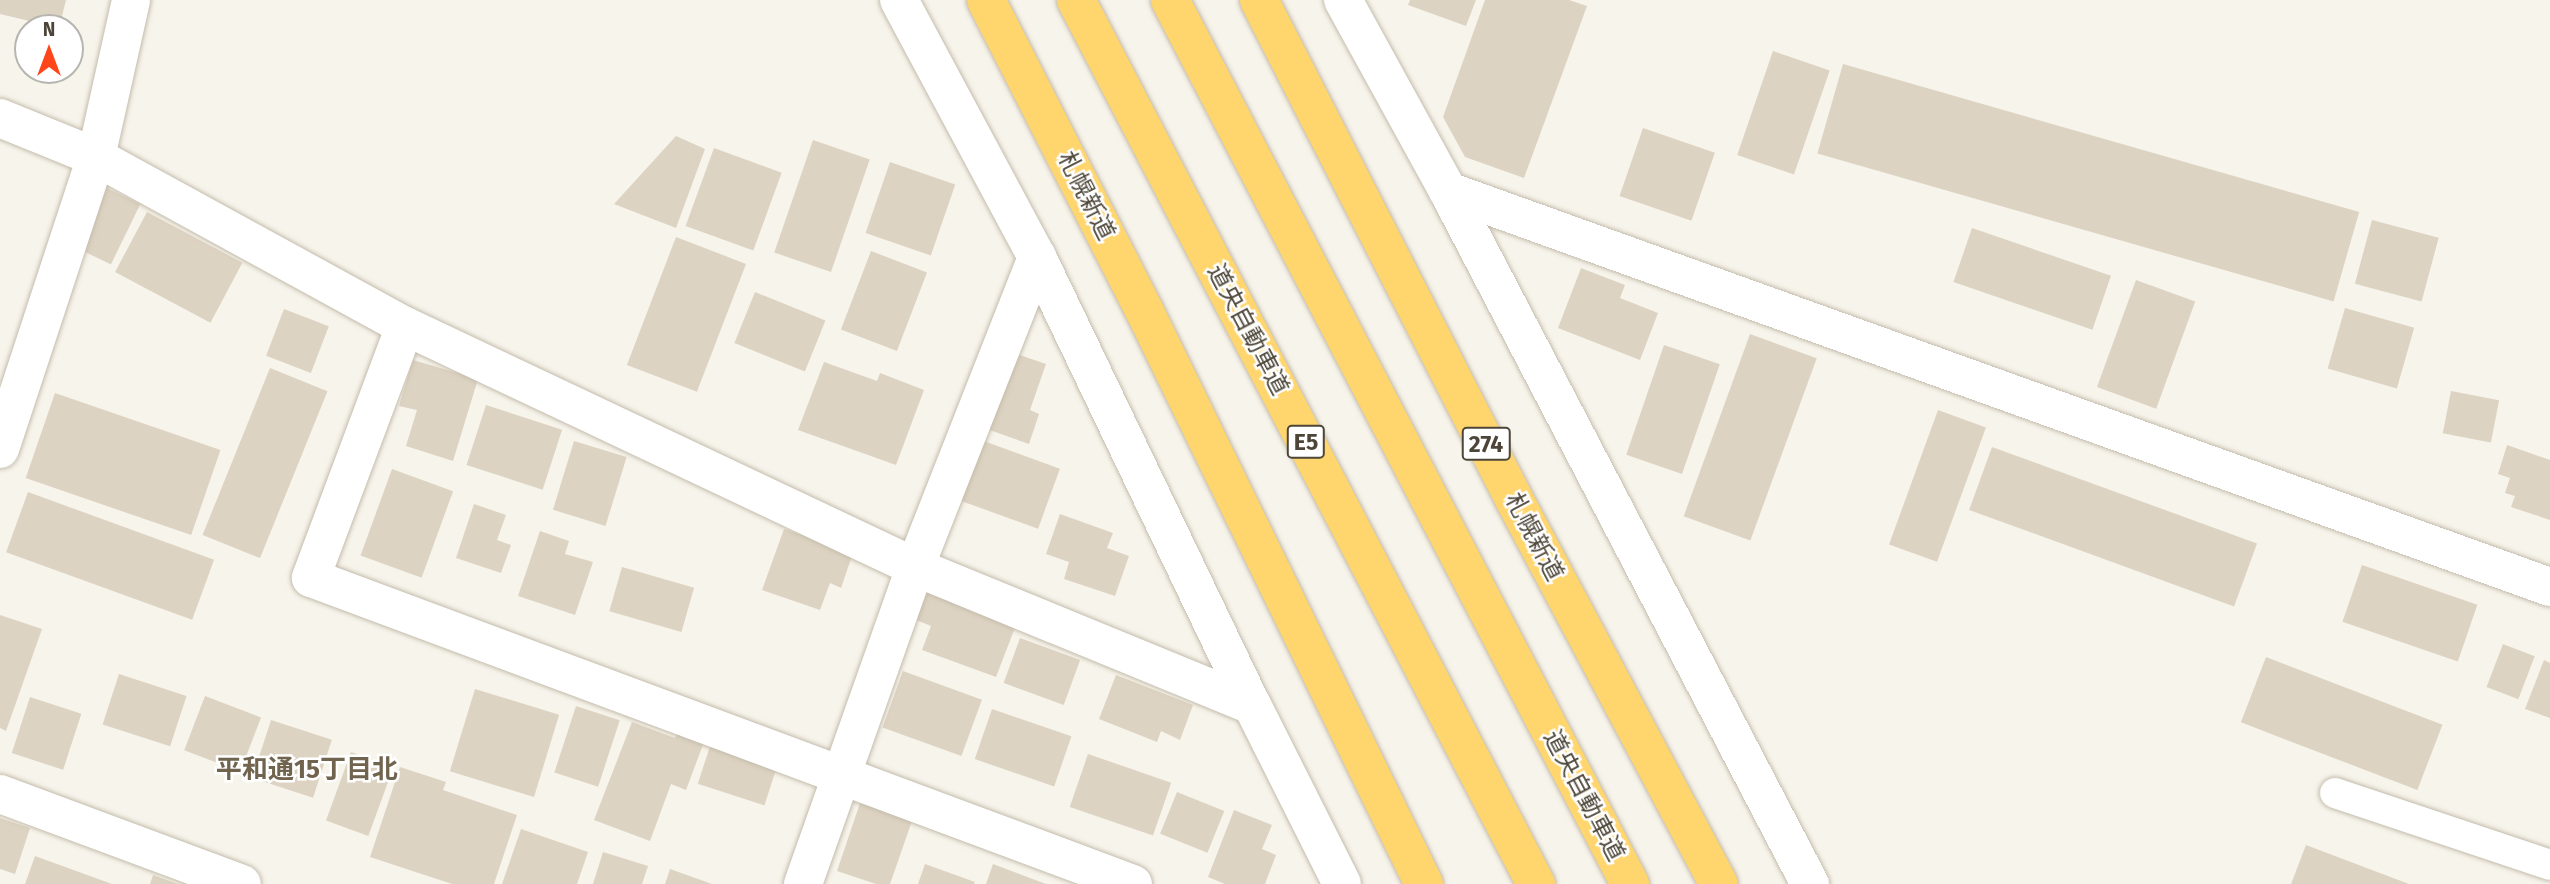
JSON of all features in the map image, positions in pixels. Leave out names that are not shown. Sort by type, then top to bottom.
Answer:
[{"type":"highway","name":"札幌新道","points":[[986,0],[1144,310],[1424,884]]},
{"type":"highway","name":"道央自動車道","points":[[1076,0],[1536,884]]},
{"type":"highway","name":"道央自動車道","points":[[1170,0],[1630,884]]},
{"type":"highway","name":"札幌新道","points":[[1259,0],[1514,499],[1719,884]]},
{"type":"street","points":[[0,449],[96,158],[131,0]]},
{"type":"street","points":[[899,0],[1037,257],[1252,705],[1342,884]]},
{"type":"street","points":[[1343,0],[1448,191],[1810,884]]},
{"type":"street","points":[[0,118],[96,158],[405,326],[915,566],[1252,705]]},
{"type":"street","points":[[1448,191],[2550,587]]},
{"type":"street","points":[[803,884],[915,566],[1037,257]]},
{"type":"street","points":[[405,326],[311,578],[1133,884]]},
{"type":"street","points":[[0,794],[242,884]]},
{"type":"lane","points":[[2335,793],[2535,869]]},
{"type":"building","points":[[0,0],[66,0],[62,14],[14,14],[14,17],[0,14]]},
{"type":"building","points":[[1410,0],[1476,0],[1466,26],[1408,5]]},
{"type":"building","points":[[1485,0],[1569,0],[1587,6],[1524,178],[1465,157],[1443,117]]},
{"type":"building","points":[[1773,51],[1830,71],[1794,175],[1737,155]]},
{"type":"building","points":[[1843,64],[2359,212],[2334,301],[1817,153]]},
{"type":"building","points":[[1643,128],[1715,153],[1691,221],[1620,196]]},
{"type":"building","points":[[676,136],[705,149],[676,228],[614,204]]},
{"type":"building","points":[[813,140],[870,160],[831,272],[774,253]]},
{"type":"building","points":[[714,148],[782,173],[753,251],[686,226]]},
{"type":"building","points":[[890,162],[955,184],[931,255],[866,233]]},
{"type":"building","points":[[107,188],[140,204],[111,264],[78,248]]},
{"type":"building","points":[[147,212],[242,263],[210,323],[115,272]]},
{"type":"building","points":[[2372,220],[2439,238],[2422,302],[2355,284]]},
{"type":"building","points":[[1972,228],[2111,276],[2092,330],[1953,282]]},
{"type":"building","points":[[676,237],[746,264],[697,392],[627,365]]},
{"type":"building","points":[[871,251],[927,273],[897,351],[841,329]]},
{"type":"building","points":[[1581,268],[1625,285],[1620,298],[1658,313],[1640,360],[1558,328]]},
{"type":"building","points":[[2136,280],[2195,302],[2156,409],[2097,387]]},
{"type":"building","points":[[755,292],[825,320],[805,371],[734,343]]},
{"type":"building","points":[[2345,308],[2414,328],[2397,388],[2328,369]]},
{"type":"building","points":[[284,309],[329,326],[311,373],[266,356]]},
{"type":"building","points":[[1750,334],[1817,358],[1750,541],[1684,516]]},
{"type":"building","points":[[1664,345],[1720,364],[1682,474],[1626,455]]},
{"type":"building","points":[[1008,351],[1046,364],[1030,410],[1039,414],[1029,444],[981,427]]},
{"type":"building","points":[[413,360],[478,379],[453,461],[406,446],[417,410],[399,406]]},
{"type":"building","points":[[824,362],[877,381],[880,373],[924,390],[896,465],[798,430]]},
{"type":"building","points":[[270,368],[327,391],[260,558],[203,535]]},
{"type":"building","points":[[2451,391],[2499,400],[2491,443],[2443,433]]},
{"type":"building","points":[[55,393],[220,450],[191,535],[26,478]]},
{"type":"building","points":[[486,405],[562,430],[543,490],[467,465]]},
{"type":"building","points":[[1938,410],[1986,427],[1937,562],[1889,544]]},
{"type":"building","points":[[981,440],[1060,469],[1038,529],[959,500]]},
{"type":"building","points":[[574,441],[627,457],[606,526],[553,510]]},
{"type":"building","points":[[2507,445],[2550,460],[2550,520],[2511,507],[2515,496],[2505,493],[2510,478],[2498,474]]},
{"type":"building","points":[[1992,447],[2257,543],[2234,606],[1969,510]]},
{"type":"building","points":[[392,469],[453,491],[422,578],[361,555]]},
{"type":"building","points":[[28,492],[214,560],[192,620],[6,552]]},
{"type":"building","points":[[474,504],[506,515],[497,540],[511,545],[501,573],[456,558]]},
{"type":"building","points":[[1060,514],[1113,533],[1107,548],[1129,556],[1115,596],[1064,579],[1069,562],[1046,554]]},
{"type":"building","points":[[784,529],[853,553],[841,588],[830,583],[820,610],[762,590]]},
{"type":"building","points":[[540,531],[569,541],[565,554],[593,562],[575,615],[518,596]]},
{"type":"building","points":[[2362,565],[2477,605],[2458,661],[2342,622]]},
{"type":"building","points":[[622,567],[694,588],[681,632],[609,611]]},
{"type":"building","points":[[924,592],[1016,625],[996,677],[922,650],[931,626],[914,619]]},
{"type":"building","points":[[0,615],[42,629],[6,731],[0,728]]},
{"type":"building","points":[[1020,638],[1080,660],[1064,705],[1004,683]]},
{"type":"building","points":[[2503,644],[2535,656],[2518,699],[2487,687]]},
{"type":"building","points":[[2266,657],[2442,725],[2417,790],[2241,722]]},
{"type":"building","points":[[2544,660],[2550,663],[2550,718],[2525,709]]},
{"type":"building","points":[[903,671],[982,700],[961,756],[882,727]]},
{"type":"building","points":[[119,674],[187,696],[170,746],[103,724]]},
{"type":"building","points":[[1116,675],[1193,705],[1180,740],[1161,731],[1157,742],[1099,719]]},
{"type":"building","points":[[475,689],[559,715],[534,797],[450,771]]},
{"type":"building","points":[[205,696],[261,718],[240,772],[184,750]]},
{"type":"building","points":[[30,697],[81,714],[63,770],[12,753]]},
{"type":"building","points":[[576,706],[620,720],[598,787],[554,773]]},
{"type":"building","points":[[992,709],[1071,736],[1054,786],[975,759]]},
{"type":"building","points":[[271,720],[332,740],[313,798],[252,778]]},
{"type":"building","points":[[632,722],[675,738],[678,731],[704,742],[686,790],[671,784],[650,841],[594,820]]},
{"type":"building","points":[[712,740],[779,762],[764,805],[698,784]]},
{"type":"building","points":[[351,752],[393,767],[368,836],[326,821]]},
{"type":"building","points":[[1088,754],[1171,783],[1153,836],[1070,807]]},
{"type":"building","points":[[400,767],[446,782],[443,790],[517,815],[494,884],[452,884],[370,857]]},
{"type":"building","points":[[1177,792],[1224,811],[1207,853],[1160,834]]},
{"type":"building","points":[[860,803],[912,821],[890,884],[876,884],[837,871]]},
{"type":"building","points":[[1234,810],[1272,825],[1262,849],[1276,855],[1265,884],[1225,884],[1208,877]]},
{"type":"building","points":[[0,818],[30,828],[15,874],[0,869]]},
{"type":"building","points":[[521,829],[588,852],[577,884],[502,884]]},
{"type":"building","points":[[2306,845],[2409,884],[2291,884]]},
{"type":"building","points":[[603,852],[648,866],[642,884],[593,884]]},
{"type":"building","points":[[35,856],[112,884],[25,884]]},
{"type":"building","points":[[925,864],[975,882],[918,884]]},
{"type":"building","points":[[993,864],[1046,884],[986,884]]},
{"type":"building","points":[[670,869],[712,884],[665,884]]},
{"type":"building","points":[[153,875],[178,884],[150,884]]},
{"type":"district","name":"平和通15丁目北","points":[[307,770]]}]
